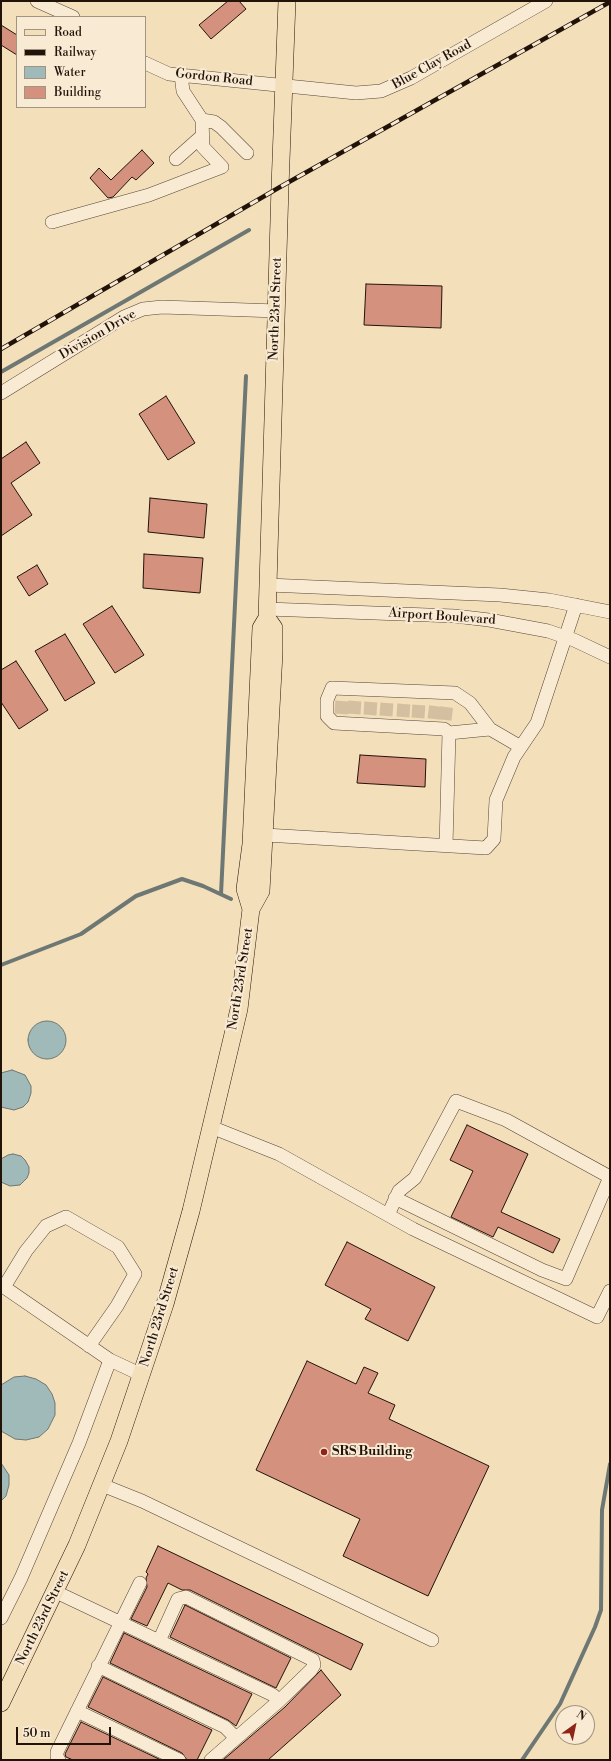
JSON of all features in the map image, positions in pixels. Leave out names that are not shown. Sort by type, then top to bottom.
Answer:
[{"type":"main road","name":"North 23rd Street","points":[[251,909],[245,889],[251,836],[261,628],[267,613],[280,187],[288,1]]},
{"type":"main road","name":"North 23rd Street","points":[[1,1703],[56,1592],[102,1485],[166,1304],[191,1211],[239,1009],[251,909],[261,891],[274,653],[274,628],[267,613]]},
{"type":"street","points":[[37,1],[71,16]]},
{"type":"street","name":"Blue Clay Road","points":[[285,85],[356,93],[390,88],[411,78],[543,2]]},
{"type":"street","name":"Gordon Road","points":[[146,64],[162,72],[180,75],[285,85]]},
{"type":"street","points":[[52,222],[149,195],[222,167],[204,147],[202,120],[183,91],[180,75]]},
{"type":"street","points":[[202,120],[214,122],[221,127],[247,154]]},
{"type":"street","points":[[176,159],[204,135]]},
{"type":"street","name":"Division Drive","points":[[1,393],[124,317],[143,310],[162,307],[276,311]]},
{"type":"street","name":"Airport Boulevard","points":[[268,585],[500,595],[576,605],[610,612]]},
{"type":"street","points":[[265,835],[486,848],[494,839],[496,800],[514,757],[537,723],[576,605]]},
{"type":"street","name":"Airport Boulevard","points":[[267,613],[455,616],[520,624],[548,631],[610,657]]},
{"type":"street","points":[[490,729],[347,719],[334,723],[328,716],[327,700],[332,688],[349,694],[387,696],[442,698],[454,693],[470,703],[490,729],[521,747]]},
{"type":"street","points":[[441,726],[446,846]]},
{"type":"street","points":[[388,1215],[395,1198],[398,1191],[415,1178],[456,1101],[506,1120],[610,1177],[566,1279],[542,1270],[395,1198]]},
{"type":"street","points":[[211,1127],[279,1154],[388,1215],[597,1317],[610,1291]]},
{"type":"street","points":[[89,1346],[117,1306],[136,1274],[118,1247],[66,1217],[46,1226],[26,1251],[3,1286],[89,1346],[110,1360],[142,1375]]},
{"type":"street","points":[[1,1618],[21,1578],[79,1443],[110,1360]]},
{"type":"street","points":[[102,1485],[142,1501],[432,1640]]},
{"type":"street","points":[[59,1760],[57,1758],[57,1752],[140,1583]]},
{"type":"street","points":[[56,1592],[273,1695],[279,1701]]},
{"type":"street","points":[[159,1641],[178,1599],[181,1597],[186,1597],[308,1657],[314,1664],[311,1670],[279,1701],[211,1760]]},
{"type":"street","points":[[98,1666],[225,1727],[236,1738]]},
{"type":"street","points":[[77,1711],[179,1760]]},
{"type":"water","points":[[43,1021],[51,1021],[61,1026],[65,1033],[65,1047],[61,1054],[51,1059],[43,1059],[33,1054],[31,1051],[28,1044],[28,1036],[33,1026],[36,1024]]},
{"type":"water","points":[[12,1070],[25,1075],[31,1086],[31,1093],[28,1102],[23,1107],[14,1110],[1,1107],[1,1073]]},
{"type":"water","points":[[13,1154],[21,1156],[25,1160],[29,1167],[29,1173],[27,1178],[20,1185],[10,1186],[1,1182],[1,1159]]},
{"type":"water","points":[[25,1376],[36,1379],[46,1385],[52,1394],[55,1403],[55,1415],[48,1429],[39,1437],[26,1440],[15,1439],[1,1431],[1,1385],[14,1377]]},
{"type":"water","points":[[1,1463],[9,1475],[9,1485],[6,1496],[1,1501]]},
{"type":"building","points":[[228,1],[239,1],[246,9],[211,39],[199,25]]},
{"type":"building","points":[[1,25],[16,34],[16,54],[1,45]]},
{"type":"building","points":[[142,150],[154,163],[136,180],[132,177],[113,197],[108,198],[90,178],[99,168],[111,180]]},
{"type":"building","points":[[366,284],[442,286],[441,328],[364,325]]},
{"type":"building","points":[[166,396],[195,443],[168,460],[139,414]]},
{"type":"building","points":[[26,442],[40,463],[11,483],[32,515],[1,536],[1,459]]},
{"type":"building","points":[[150,498],[207,504],[204,538],[148,532]]},
{"type":"building","points":[[144,554],[203,558],[200,593],[143,588]]},
{"type":"building","points":[[37,565],[48,584],[29,596],[17,577]]},
{"type":"building","points":[[112,606],[144,655],[115,673],[83,624]]},
{"type":"building","points":[[65,634],[95,683],[65,701],[35,651]]},
{"type":"building","points":[[16,661],[48,710],[19,729],[1,702],[1,670]]},
{"type":"building","points":[[360,755],[426,759],[425,787],[357,783]]},
{"type":"building","points":[[467,1125],[528,1154],[501,1212],[560,1239],[553,1253],[498,1227],[493,1237],[451,1217],[473,1171],[450,1160]]},
{"type":"building","points":[[347,1242],[435,1287],[408,1341],[365,1319],[371,1309],[325,1285]]},
{"type":"building","points":[[307,1361],[356,1384],[364,1367],[378,1373],[368,1393],[395,1405],[389,1419],[489,1466],[428,1596],[343,1556],[360,1519],[256,1470]]},
{"type":"building","points":[[158,1546],[363,1644],[351,1670],[190,1590],[182,1590],[168,1583],[147,1626],[131,1619],[147,1587],[146,1578],[148,1574],[146,1572]]},
{"type":"building","points":[[185,1605],[291,1658],[276,1688],[170,1637]]},
{"type":"building","points":[[124,1633],[252,1694],[236,1726],[228,1720],[110,1663]]},
{"type":"building","points":[[321,1670],[341,1695],[268,1760],[223,1760],[285,1707]]},
{"type":"building","points":[[103,1677],[212,1730],[197,1760],[187,1760],[182,1753],[88,1707]]},
{"type":"building","points":[[81,1722],[161,1760],[73,1760],[66,1757],[65,1754]]},
{"type":"waterway","points":[[1,372],[249,230]]},
{"type":"waterway","points":[[221,894],[246,376]]},
{"type":"waterway","points":[[1,965],[81,934],[136,896],[182,879],[203,886],[231,899]]},
{"type":"waterway","points":[[522,1760],[560,1704],[595,1627],[601,1610],[602,1510],[610,1464]]},
{"type":"tunnel","points":[[341,714],[342,698]]},
{"type":"tunnel","points":[[354,714],[355,699]]},
{"type":"tunnel","points":[[370,715],[371,699]]},
{"type":"tunnel","points":[[386,716],[387,701]]},
{"type":"tunnel","points":[[403,717],[404,701]]},
{"type":"tunnel","points":[[418,718],[419,702]]},
{"type":"tunnel","points":[[434,719],[436,703]]},
{"type":"tunnel","points":[[445,720],[447,704]]},
{"type":"railway","points":[[1,349],[280,187],[610,2]]},
{"type":"place","name":"SRS Building","points":[[324,1452]]}]
